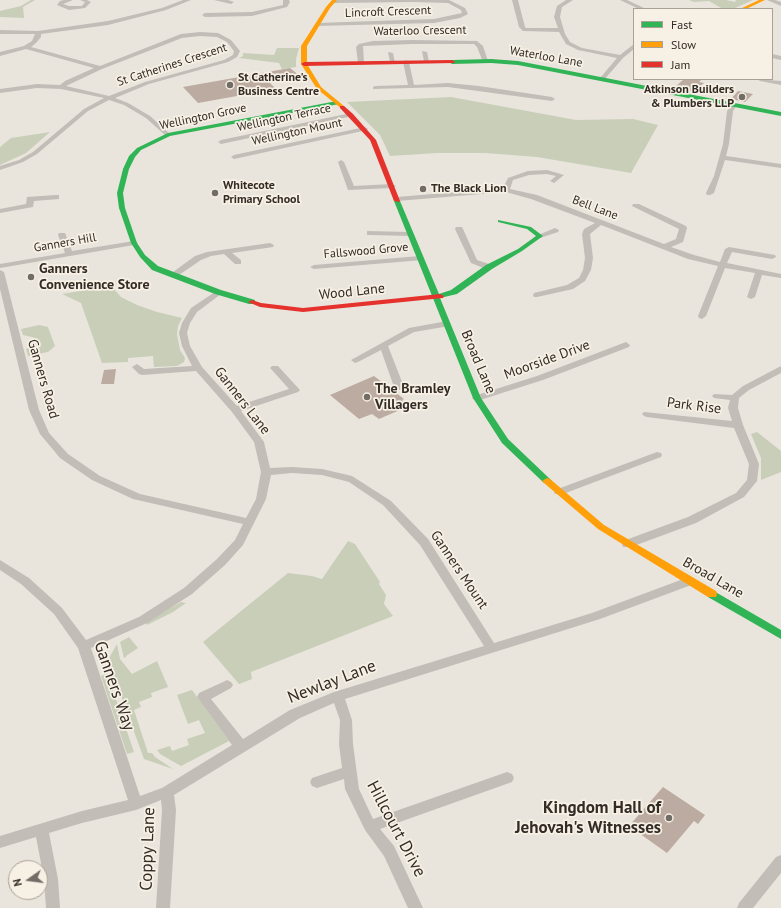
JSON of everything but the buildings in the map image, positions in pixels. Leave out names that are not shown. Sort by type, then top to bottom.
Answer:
[{"type":"street","points":[[70,0],[62,2],[60,5],[68,8],[78,8],[88,4],[88,2],[84,0]]},
{"type":"street","points":[[0,32],[38,33],[108,23],[138,17],[188,0]]},
{"type":"street","points":[[217,0],[231,2]]},
{"type":"street","points":[[205,15],[252,14],[284,6],[287,2],[286,0]]},
{"type":"street","name":"Lincroft Crescent","points":[[318,25],[434,21],[458,17],[465,14],[463,9],[449,2],[413,0],[334,1]]},
{"type":"street","points":[[515,0],[522,27],[525,30],[561,30]]},
{"type":"street","points":[[570,0],[560,6],[557,12],[557,20],[568,43],[574,46],[621,57]]},
{"type":"street","points":[[623,0],[641,8]]},
{"type":"street","points":[[744,8],[763,0]]},
{"type":"street","points":[[770,0],[781,4]]},
{"type":"street","points":[[304,64],[304,46],[328,7],[334,1]]},
{"type":"street","points":[[0,54],[26,47],[38,38],[38,33]]},
{"type":"street","name":"St Catherines Crescent","points":[[61,87],[67,82],[172,39],[192,35],[208,34],[224,37],[229,40],[237,51],[235,56],[226,61],[147,83],[109,98]]},
{"type":"street","name":"Waterloo Crescent","points":[[361,63],[359,47],[361,45],[373,43],[412,42],[475,42],[480,46],[485,61]]},
{"type":"street","points":[[26,47],[100,68]]},
{"type":"street","points":[[602,79],[621,57],[633,47]]},
{"type":"street","points":[[424,52],[427,61]]},
{"type":"street","name":"Waterloo Lane","points":[[304,64],[361,63],[392,57],[406,62],[485,61],[518,63],[602,79],[660,87],[734,105],[781,114]]},
{"type":"street","points":[[406,62],[411,86]]},
{"type":"street","name":"Broad Lane","points":[[304,64],[319,88],[351,115],[365,129],[373,140],[477,398],[505,441],[559,492],[601,526],[627,544],[781,635]]},
{"type":"street","points":[[765,80],[781,83]]},
{"type":"street","points":[[375,88],[448,85],[552,99]]},
{"type":"street","points":[[0,91],[37,86],[81,90],[126,104],[148,117],[168,135]]},
{"type":"street","points":[[0,168],[21,161],[34,153],[86,110],[109,98]]},
{"type":"street","name":"Wellington Grove","points":[[271,307],[218,292],[154,268],[142,256],[134,243],[122,208],[120,193],[122,179],[132,156],[139,148],[168,135],[337,103]]},
{"type":"street","points":[[710,193],[726,144],[730,111],[734,105]]},
{"type":"street","name":"Wellington Terrace","points":[[222,142],[351,115]]},
{"type":"street","name":"Wellington Mount","points":[[234,156],[365,129]]},
{"type":"street","points":[[722,158],[781,166]]},
{"type":"street","points":[[341,162],[351,188]]},
{"type":"street","points":[[506,190],[510,179],[528,173],[547,172],[561,175],[554,181]]},
{"type":"street","points":[[351,188],[392,186]]},
{"type":"street","points":[[346,195],[351,188]]},
{"type":"street","name":"Bell Lane","points":[[397,199],[506,190],[534,197],[691,257],[723,265],[781,276]]},
{"type":"street","points":[[0,211],[30,205],[30,198],[56,196]]},
{"type":"street","points":[[636,206],[683,228],[680,240],[664,247]]},
{"type":"street","points":[[500,222],[529,228],[540,236],[555,230]]},
{"type":"street","points":[[537,295],[570,287],[582,279],[587,270],[589,258],[586,234],[600,223]]},
{"type":"street","points":[[459,228],[474,261],[489,267]]},
{"type":"street","points":[[370,233],[410,234]]},
{"type":"street","points":[[62,235],[69,254]]},
{"type":"street","name":"Wood Lane","points":[[271,307],[314,310],[436,297],[454,292],[489,267],[520,250],[540,236]]},
{"type":"street","name":"Ganners Hill","points":[[0,266],[134,243]]},
{"type":"street","points":[[173,275],[198,258],[270,245]]},
{"type":"street","points":[[702,316],[729,249],[772,257]]},
{"type":"street","points":[[226,252],[238,262]]},
{"type":"street","name":"Fallswood Grove","points":[[314,267],[420,258]]},
{"type":"street","name":"Ganners Road","points":[[0,272],[34,410],[45,434],[64,456],[96,478],[137,497],[250,522]]},
{"type":"street","points":[[751,297],[759,272]]},
{"type":"street","name":"Ganners Lane","points":[[84,646],[143,620],[188,591],[221,562],[239,542],[261,499],[266,472],[259,442],[235,410],[198,368],[186,346],[183,333],[186,323],[194,310],[218,292]]},
{"type":"street","points":[[355,360],[412,330],[447,324]]},
{"type":"street","points":[[383,345],[399,387]]},
{"type":"street","name":"Moorside Drive","points":[[477,398],[534,380],[626,345]]},
{"type":"street","points":[[137,367],[142,372],[198,368]]},
{"type":"street","points":[[235,410],[295,390],[275,368]]},
{"type":"street","points":[[627,544],[692,520],[740,495],[752,481],[754,464],[738,425],[733,408],[735,398],[746,388],[780,370]]},
{"type":"street","points":[[717,396],[735,398]]},
{"type":"street","name":"Park Rise","points":[[647,414],[738,425]]},
{"type":"street","points":[[559,492],[657,455]]},
{"type":"street","name":"Ganners Mount","points":[[266,472],[292,470],[322,472],[352,479],[387,503],[424,542],[491,648]]},
{"type":"street","name":"Ganners Way","points":[[0,564],[25,581],[58,611],[84,646],[136,804]]},
{"type":"street","name":"Newlay Lane","points":[[0,842],[41,829],[136,804],[167,792],[295,714],[338,696],[596,616],[690,581]]},
{"type":"street","points":[[227,685],[203,697],[242,747]]},
{"type":"street","name":"Hillcourt Drive","points":[[338,696],[346,720],[346,744],[352,789],[370,826],[389,851],[416,908]]},
{"type":"street","points":[[317,782],[350,772]]},
{"type":"street","points":[[370,826],[507,778]]},
{"type":"street","name":"Coppy Lane","points":[[164,908],[169,810],[167,792]]},
{"type":"street","points":[[41,829],[52,880],[53,908]]},
{"type":"street","points":[[744,908],[781,862]]},
{"type":"green space","points":[[31,0],[35,0],[23,7],[24,18],[0,17],[0,11],[21,6]]},
{"type":"green space","points":[[689,0],[726,0],[735,2],[736,0],[753,0],[735,8],[721,8],[709,1],[694,2]]},
{"type":"green space","points":[[277,48],[299,48],[296,59],[296,67],[282,69],[279,63],[239,58],[243,56],[243,53],[274,55]]},
{"type":"green space","points":[[451,97],[576,120],[633,119],[658,125],[631,173],[537,157],[485,153],[438,153],[390,156],[380,135],[347,102]]},
{"type":"green space","points":[[50,132],[26,153],[0,165],[0,147],[11,138]]},
{"type":"green space","points":[[111,286],[121,297],[137,305],[182,318],[178,326],[177,334],[180,350],[185,358],[184,362],[177,366],[154,367],[153,356],[128,358],[128,362],[102,363],[81,303],[62,294]]},
{"type":"green space","points":[[39,325],[48,327],[55,346],[48,352],[28,356],[26,349],[34,345],[36,342],[35,338],[23,335],[21,329]]},
{"type":"green space","points":[[757,432],[781,451],[781,472],[761,480],[761,458],[751,434]]},
{"type":"green space","points":[[348,541],[355,544],[380,582],[379,584],[386,595],[384,604],[393,616],[251,672],[252,679],[239,684],[203,642],[288,573],[312,576],[322,579]]},
{"type":"green space","points":[[181,602],[186,603],[173,612],[147,625],[146,623],[150,619]]},
{"type":"green space","points":[[129,637],[138,648],[124,658],[120,642]]},
{"type":"green space","points":[[117,644],[120,659],[132,674],[157,661],[168,687],[151,693],[152,697],[139,702],[141,707],[134,710],[148,753],[152,753],[155,757],[173,769],[144,759],[108,660]]},
{"type":"green space","points":[[107,673],[134,752],[127,754],[101,676]]},
{"type":"green space","points":[[192,690],[229,741],[181,766],[160,754],[157,750],[170,746],[172,751],[189,745],[187,739],[205,733],[199,720],[188,724],[177,695]]},
{"type":"traffic: fast","points":[[452,62],[491,61],[518,63],[781,114]]},
{"type":"traffic: fast","points":[[252,302],[218,292],[155,268],[142,256],[134,243],[122,208],[120,193],[126,169],[132,156],[139,149],[168,135],[337,103]]},
{"type":"traffic: fast","points":[[397,201],[477,398],[505,441],[547,481]]},
{"type":"traffic: fast","points":[[440,296],[454,292],[489,267],[520,250],[540,236],[529,228],[500,221]]},
{"type":"traffic: fast","points":[[712,594],[781,635]]},
{"type":"traffic: slow","points":[[335,0],[328,7],[304,46],[304,64],[319,88],[342,107]]},
{"type":"traffic: slow","points":[[744,8],[763,0]]},
{"type":"traffic: slow","points":[[547,481],[601,527],[712,594]]},
{"type":"traffic: jam","points":[[304,64],[452,62]]},
{"type":"traffic: jam","points":[[342,107],[373,140],[397,201]]},
{"type":"traffic: jam","points":[[252,302],[260,305],[303,310],[440,296]]},
{"type":"place","name":"St Catherine's Business Centre","points":[[230,85]]},
{"type":"place","name":"Atkinson Builders & Plumbers LLP","points":[[742,97]]},
{"type":"place","name":"The Black Lion","points":[[423,189]]},
{"type":"place","name":"Whitecote Primary School","points":[[215,193]]},
{"type":"place","name":"Ganners Convenience Store","points":[[31,277]]},
{"type":"place","name":"The Bramley Villagers","points":[[367,397]]},
{"type":"place","name":"Kingdom Hall of Jehovah's Witnesses","points":[[669,818]]}]
